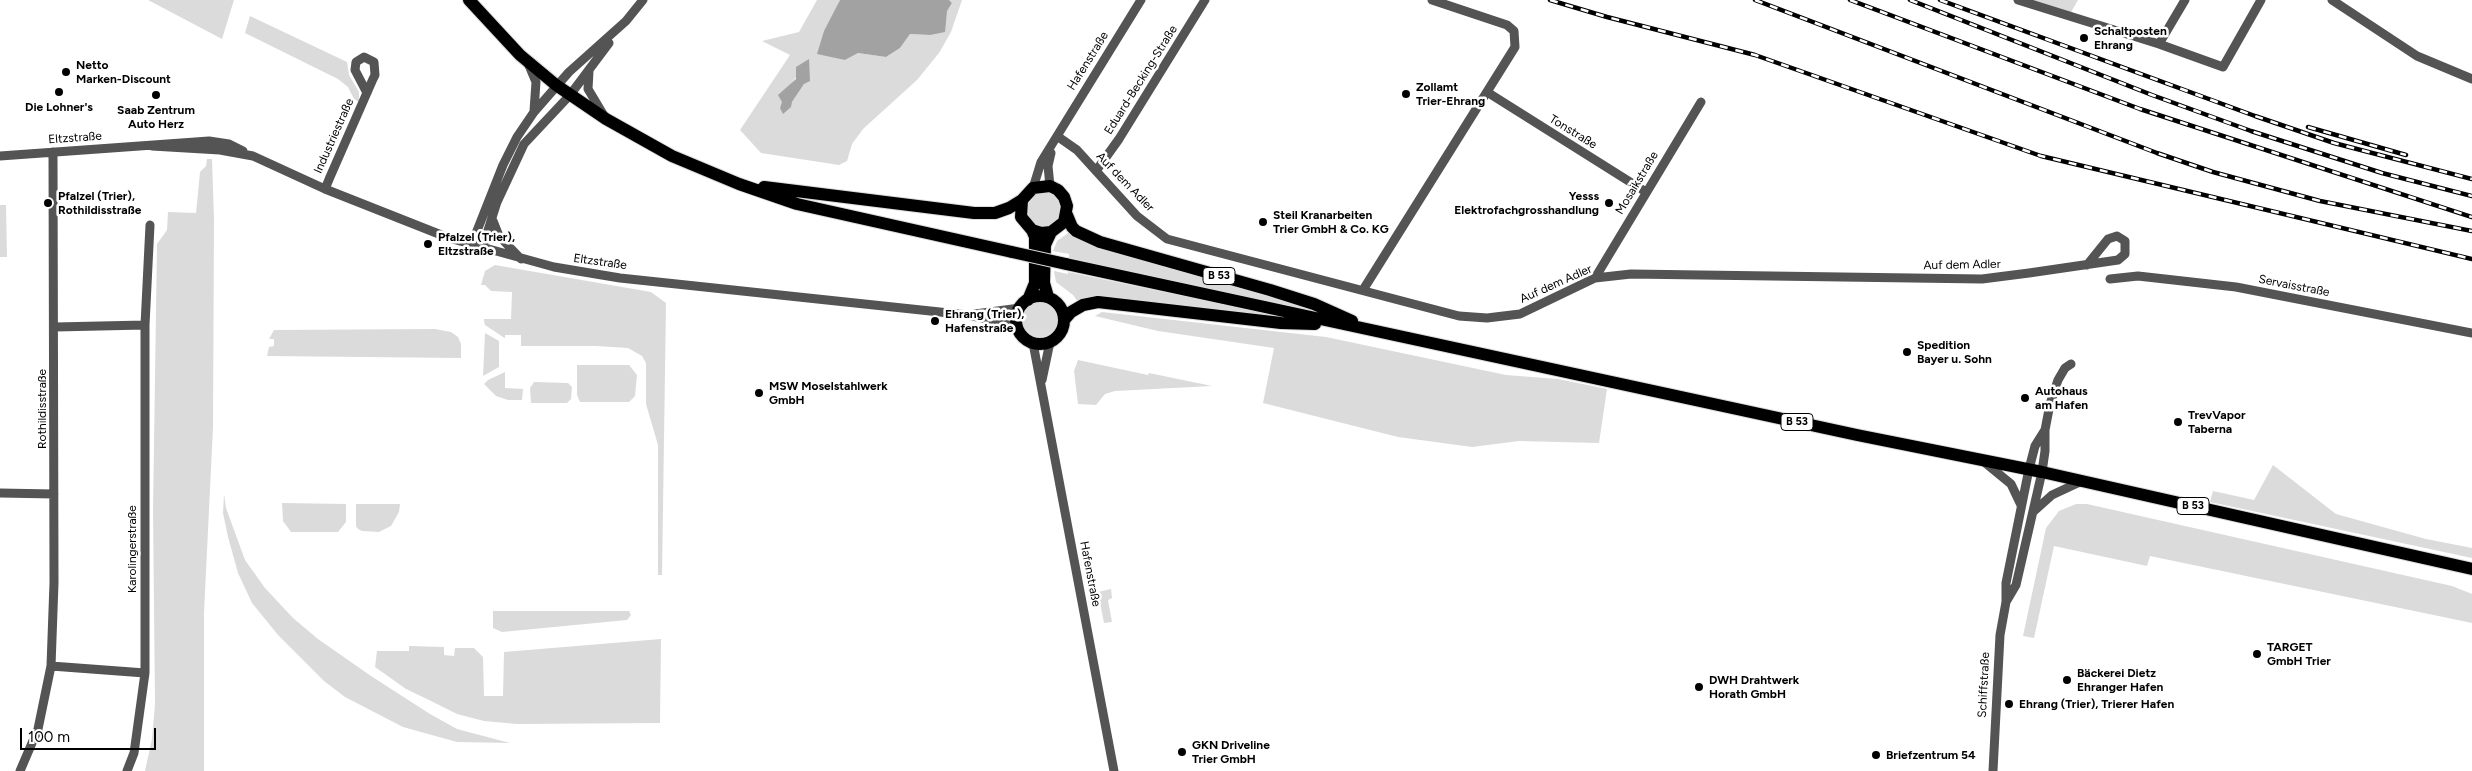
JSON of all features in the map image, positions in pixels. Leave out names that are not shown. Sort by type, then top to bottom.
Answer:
[{"type":"main road","name":"B 53","points":[[469,0],[528,63],[556,86],[606,119],[672,156],[739,184],[832,213],[1377,332],[2029,469],[2472,569]]},
{"type":"main road","points":[[739,184],[974,213],[995,212],[1009,208],[1022,200],[1033,188],[1050,186]]},
{"type":"main road","name":"B 53","points":[[1050,186],[1058,190],[1064,197],[1067,215],[1072,227],[1076,231],[1100,242],[1314,304],[1377,332]]},
{"type":"main road","points":[[1022,200],[1021,217],[1032,230],[1035,237],[1035,283],[1016,318],[1018,329],[1021,335],[1033,343],[1050,342]]},
{"type":"main road","points":[[1048,298],[1045,291],[1045,245],[1051,232],[1064,222],[1067,215]]},
{"type":"main road","points":[[1032,230],[1041,233],[1051,232]]},
{"type":"main road","points":[[1024,304],[1038,296],[1048,298],[1059,306],[1064,320]]},
{"type":"main road","name":"B 53","points":[[1050,342],[1060,333],[1064,320],[1071,312],[1083,304],[1098,302],[1281,323],[1358,327]]},
{"type":"street","points":[[482,249],[497,202],[511,168],[524,144],[570,95],[643,0]]},
{"type":"street","name":"Hafenstraße","points":[[1033,188],[1041,162],[1141,0]]},
{"type":"street","name":"Eduard-Becking-Straße","points":[[1096,171],[1119,138],[1205,0]]},
{"type":"street","points":[[1363,290],[1515,47],[1514,31],[1499,20],[1432,0]]},
{"type":"street","points":[[2018,0],[2159,44],[2223,67],[2261,0]]},
{"type":"street","points":[[2159,44],[2185,0]]},
{"type":"street","points":[[2332,0],[2417,56],[2472,79]]},
{"type":"street","points":[[471,246],[503,165],[517,137],[534,112],[556,86],[626,21]]},
{"type":"street","points":[[528,63],[536,82],[534,112]]},
{"type":"street","points":[[589,70],[588,89],[606,119]]},
{"type":"street","name":"Tonstraße","points":[[1487,92],[1646,192]]},
{"type":"street","name":"Industriestraße","points":[[325,189],[367,93]]},
{"type":"street","name":"Mosaikstraße","points":[[1594,278],[1701,102]]},
{"type":"street","name":"Hafenstraße","points":[[1050,186],[1049,157],[1057,136]]},
{"type":"street","name":"Auf dem Adler","points":[[1057,136],[1077,150],[1137,216],[1167,239],[1459,316],[1487,318],[1520,314],[1594,278],[1631,274],[1982,279],[2086,264]]},
{"type":"street","name":"Eltzstraße","points":[[0,156],[152,146],[177,142],[216,141],[230,144],[325,189],[471,246],[521,260],[620,278],[968,315],[1005,323],[1018,329]]},
{"type":"street","name":"Rothildisstraße","points":[[20,771],[38,729],[51,666],[54,494],[53,152]]},
{"type":"street","points":[[492,220],[499,236],[521,260]]},
{"type":"street","name":"Karolingerstraße","points":[[127,771],[134,753],[145,673],[145,325],[150,225]]},
{"type":"street","name":"Servaisstraße","points":[[2110,278],[2138,276],[2236,287],[2472,333]]},
{"type":"street","name":"Eltzstraße","points":[[968,315],[1024,304]]},
{"type":"street","points":[[54,327],[145,325]]},
{"type":"street","name":"Hafenstraße","points":[[1042,383],[1050,342]]},
{"type":"street","name":"Hafenstraße","points":[[1033,343],[1114,771]]},
{"type":"street","points":[[2044,430],[2054,389],[2065,368],[2071,364]]},
{"type":"street","name":"Schiffstraße","points":[[1993,771],[2000,635],[2006,602],[2006,583],[2029,469],[2035,446],[2044,430]]},
{"type":"street","name":"Schiffstraße","points":[[2006,602],[2016,585],[2042,472],[2045,451],[2044,430]]},
{"type":"street","points":[[1981,460],[2011,484],[2018,495],[2021,506]]},
{"type":"street","points":[[2032,512],[2052,495],[2084,481]]},
{"type":"street","points":[[0,493],[54,494]]},
{"type":"street","points":[[51,666],[145,673]]},
{"type":"shaded area","points":[[148,0],[234,0],[222,39]]},
{"type":"shaded area","points":[[817,0],[840,0],[834,13],[845,60],[858,53],[886,57],[900,48],[910,34],[930,35],[952,3],[949,0],[962,0],[951,32],[939,53],[917,80],[863,129],[852,144],[847,161],[839,165],[761,153],[740,130],[790,55],[762,41],[799,32]],"holes":[[[809,60],[809,75],[792,102],[780,108],[788,88]]]},
{"type":"shaded area","points":[[840,0],[949,0],[952,3],[947,11],[945,32],[930,35],[910,34],[900,48],[886,57],[858,53],[845,60],[817,54],[824,31]]},
{"type":"shaded area","points":[[2028,0],[2078,0],[2070,14]]},
{"type":"shaded area","points":[[250,16],[347,62],[349,75],[359,92],[359,102],[354,99],[348,87],[338,79],[245,33]]},
{"type":"shaded area","points":[[809,59],[810,81],[804,84],[792,102],[791,107],[783,114],[780,108],[782,102],[778,95],[796,79],[796,67]]},
{"type":"shaded area","points":[[207,159],[212,159],[214,219],[213,427],[204,613],[204,771],[145,771],[152,739],[155,704],[153,510],[157,244],[167,230],[168,212],[196,213],[200,172],[206,166]]},
{"type":"shaded area","points":[[1043,191],[1055,197],[1061,209],[1055,221],[1043,227],[1031,221],[1025,209],[1031,197]]},
{"type":"shaded area","points":[[0,205],[6,205],[7,257],[0,257]]},
{"type":"shaded area","points":[[1071,231],[1308,307],[1307,310],[1069,258],[1069,254],[1053,251],[1057,241]]},
{"type":"shaded area","points":[[495,265],[651,292],[666,303],[662,575],[658,575],[658,445],[646,404],[646,363],[642,356],[628,348],[521,346],[521,335],[505,335],[505,338],[503,337],[485,325],[484,321],[484,319],[511,319],[512,292],[491,291],[485,285],[481,285],[485,271]]},
{"type":"shaded area","points":[[1054,271],[1068,274],[1068,272],[1288,318],[1078,302],[1073,295],[1056,282]]},
{"type":"shaded area","points":[[1040,301],[1047,302],[1053,306],[1057,312],[1057,326],[1053,332],[1047,336],[1040,337],[1033,336],[1027,332],[1023,326],[1022,319],[1023,312],[1027,306],[1033,302]]},
{"type":"shaded area","points":[[1102,312],[1326,337],[1506,375],[1558,379],[1607,389],[1599,443],[1519,441],[1472,447],[1398,437],[1263,403],[1274,348],[1158,331],[1095,316]]},
{"type":"shaded area","points":[[435,329],[451,332],[458,337],[461,344],[461,358],[267,356],[269,347],[274,346],[274,339],[269,339],[274,330]]},
{"type":"shaded area","points":[[485,333],[499,341],[499,367],[483,376]]},
{"type":"shaded area","points":[[1078,360],[1212,386],[1115,391],[1105,394],[1096,405],[1078,404],[1074,371]]},
{"type":"shaded area","points":[[577,365],[629,365],[637,375],[635,396],[629,402],[580,402],[577,395]]},
{"type":"shaded area","points":[[505,372],[505,388],[523,389],[522,400],[508,400],[496,396],[484,384]]},
{"type":"shaded area","points":[[534,382],[568,383],[572,387],[571,399],[567,403],[531,403],[530,388]]},
{"type":"shaded area","points":[[2273,465],[2336,514],[2426,539],[2472,548],[2472,558],[2210,502],[2213,491],[2254,500]]},
{"type":"shaded area","points":[[224,494],[226,508],[245,560],[265,588],[293,618],[318,639],[430,714],[457,729],[510,743],[457,742],[403,727],[345,697],[324,681],[278,635],[252,603],[238,573],[228,537],[223,513]]},
{"type":"shaded area","points":[[282,503],[346,504],[346,522],[338,532],[291,532],[283,521]]},
{"type":"shaded area","points":[[356,504],[400,504],[399,512],[391,526],[379,532],[358,529],[356,526]]},
{"type":"shaded area","points":[[2076,504],[2087,504],[2452,586],[2472,594],[2472,623],[2150,556],[2147,566],[2054,546],[2034,638],[2023,636],[2046,528],[2059,511]]},
{"type":"shaded area","points":[[1111,589],[1112,598],[1108,600],[1112,622],[1104,623],[1098,592]]},
{"type":"shaded area","points":[[493,611],[629,611],[631,615],[627,620],[502,632],[493,628]]},
{"type":"shaded area","points":[[661,639],[660,723],[517,724],[484,721],[457,714],[406,689],[375,667],[377,651],[409,651],[409,646],[444,647],[444,655],[454,656],[455,648],[474,648],[483,657],[484,696],[503,696],[504,652]]},
{"type":"railway","points":[[1550,0],[1607,17],[1755,55],[2041,156],[2472,259]]},
{"type":"railway","points":[[1755,0],[2157,153],[2213,172],[2320,201],[2472,231]]},
{"type":"railway","points":[[1850,0],[2140,109],[2472,217]]},
{"type":"railway","points":[[1910,0],[2152,95],[2251,131],[2382,173],[2472,196]]},
{"type":"railway","points":[[1940,0],[2255,116],[2334,143],[2472,179]]},
{"type":"railway","points":[[2308,127],[2406,155]]},
{"type":"place","name":"Schaltposten Ehrang","points":[[2084,38]]},
{"type":"place","name":"Netto Marken-Discount","points":[[66,72]]},
{"type":"place","name":"Die Lohner's","points":[[59,92]]},
{"type":"place","name":"Zollamt Trier-Ehrang","points":[[1406,94]]},
{"type":"place","name":"Saab Zentrum Auto Herz","points":[[156,95]]},
{"type":"place","name":"Pfalzel (Trier), Rothildisstraße","points":[[48,203]]},
{"type":"place","name":"Yesss Elektrofachgrosshandlung","points":[[1609,203]]},
{"type":"place","name":"Steil Kranarbeiten Trier GmbH & Co. KG","points":[[1263,222]]},
{"type":"place","name":"Pfalzel (Trier), Eltzstraße","points":[[428,244]]},
{"type":"place","name":"Ehrang (Trier), Hafenstraße","points":[[935,321]]},
{"type":"place","name":"Spedition Bayer u. Sohn","points":[[1907,352]]},
{"type":"place","name":"MSW Moselstahlwerk GmbH","points":[[759,393]]},
{"type":"place","name":"Autohaus am Hafen","points":[[2025,398]]},
{"type":"place","name":"TrevVapor Taberna","points":[[2178,422]]},
{"type":"place","name":"TARGET GmbH Trier","points":[[2257,654]]},
{"type":"place","name":"Bäckerei Dietz Ehranger Hafen","points":[[2067,680]]},
{"type":"place","name":"DWH Drahtwerk Horath GmbH","points":[[1699,687]]},
{"type":"place","name":"Ehrang (Trier), Trierer Hafen","points":[[2009,704]]},
{"type":"place","name":"GKN Driveline Trier GmbH","points":[[1182,752]]},
{"type":"place","name":"Briefzentrum 54","points":[[1876,755]]}]
